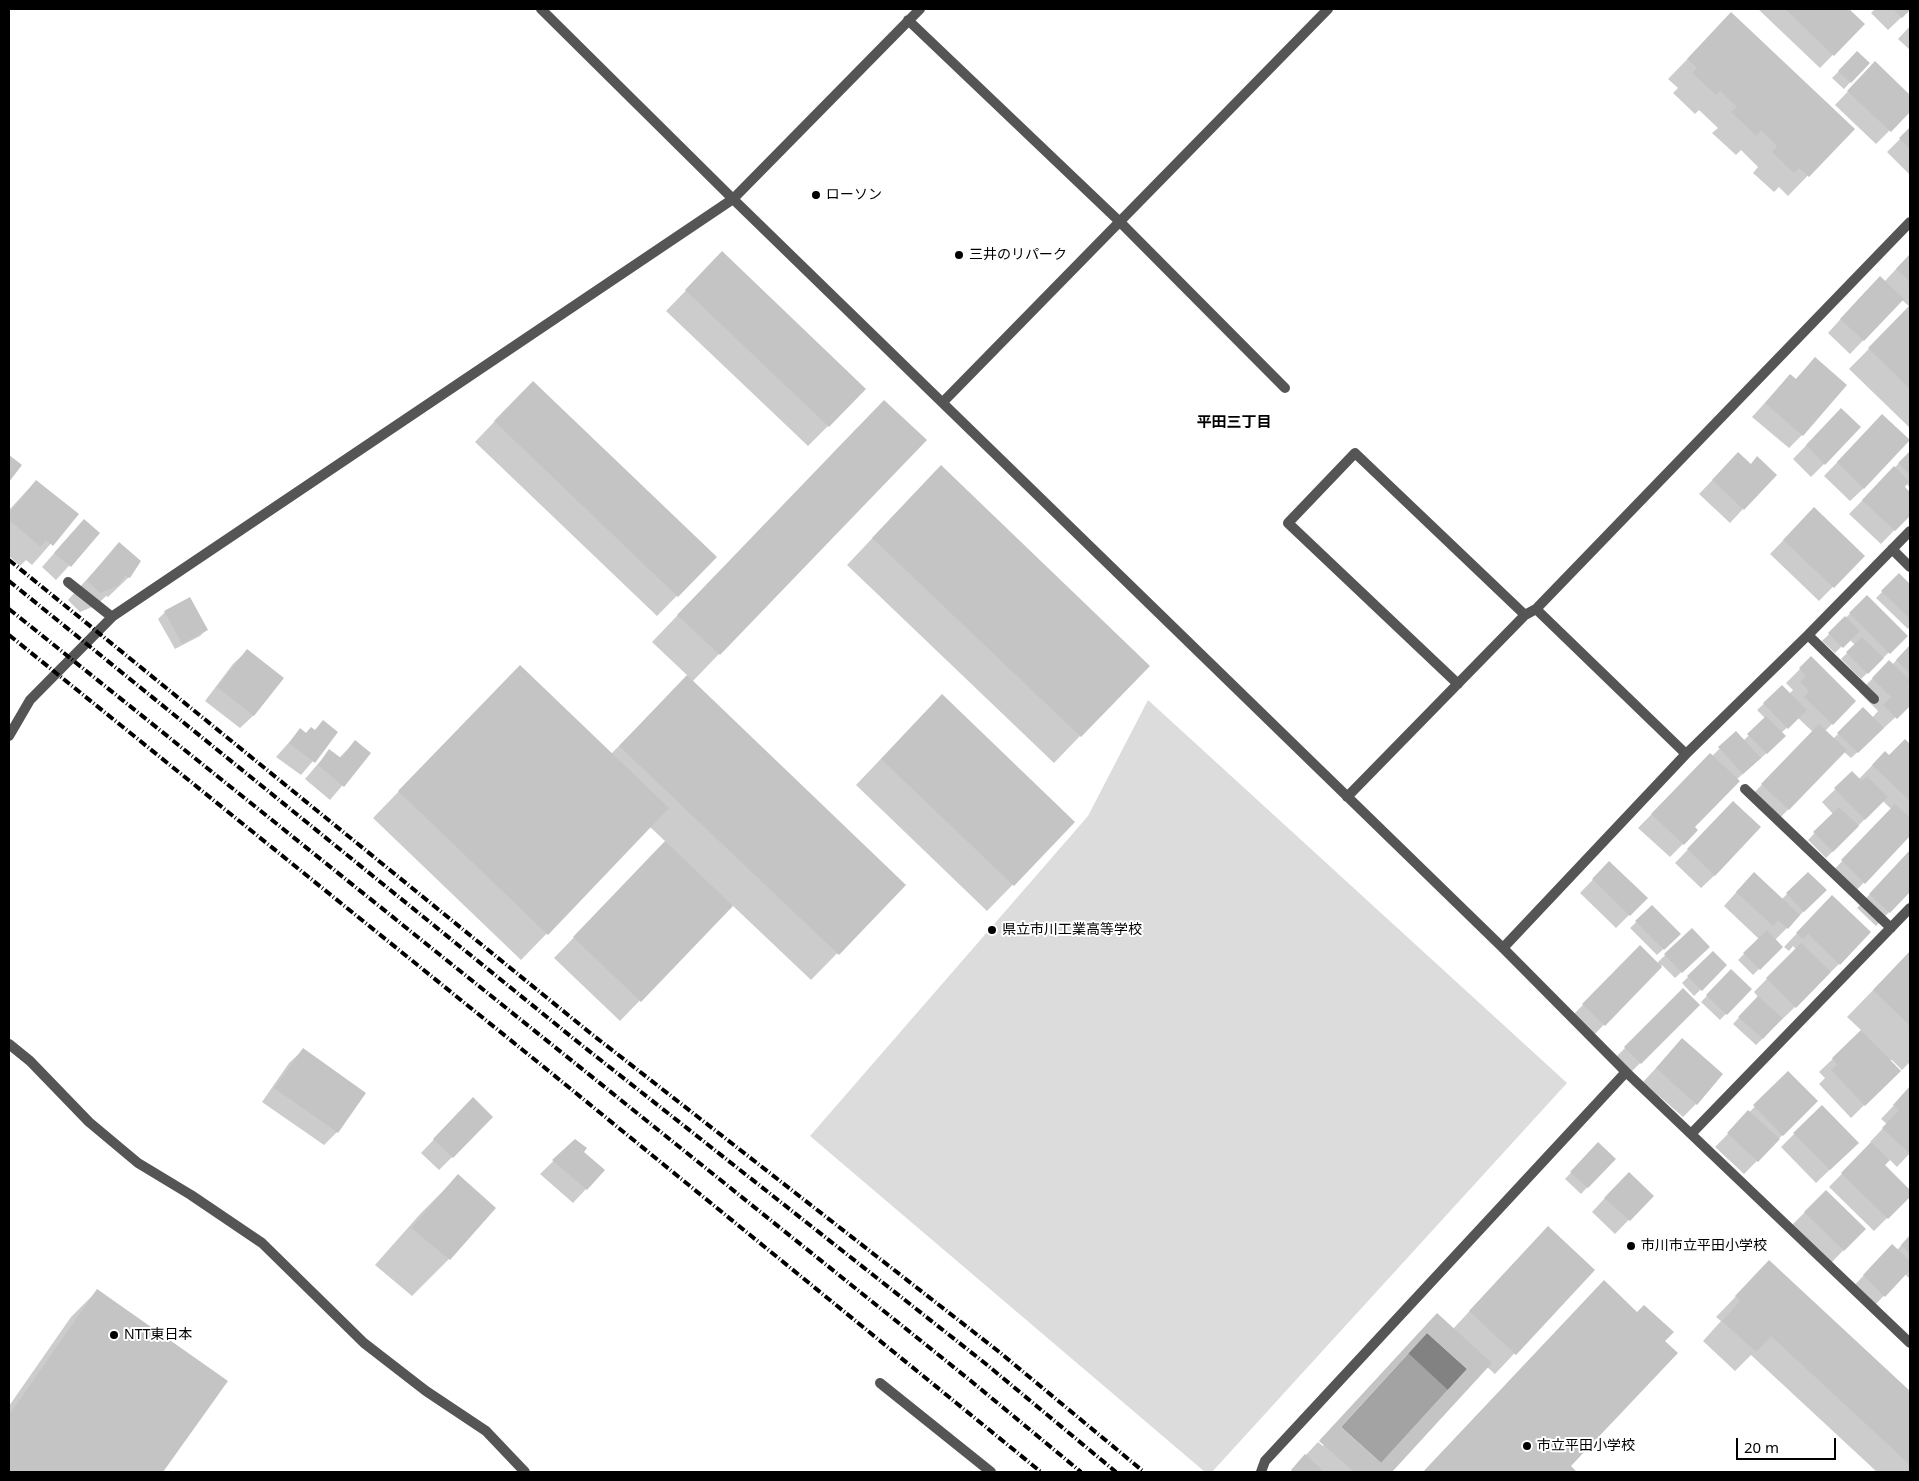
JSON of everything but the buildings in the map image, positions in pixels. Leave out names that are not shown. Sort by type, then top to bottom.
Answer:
[{"type":"street","points":[[541,9],[733,199],[1503,948],[1626,1072],[1910,1343]]},
{"type":"street","points":[[9,736],[30,700],[112,616],[733,199],[920,9]]},
{"type":"street","points":[[943,402],[1328,9]]},
{"type":"street","points":[[908,20],[1120,222],[1284,388]]},
{"type":"street","points":[[1347,797],[1525,615],[1536,609],[1910,222]]},
{"type":"street","points":[[1458,684],[1288,523],[1355,454],[1525,615]]},
{"type":"street","points":[[1503,948],[1686,754],[1808,636],[1910,531]]},
{"type":"street","points":[[1892,550],[1910,567]]},
{"type":"street","points":[[68,582],[112,616]]},
{"type":"street","points":[[1536,609],[1686,754]]},
{"type":"street","points":[[1808,636],[1874,699]]},
{"type":"street","points":[[1745,789],[1891,928]]},
{"type":"street","points":[[1691,1134],[1910,908]]},
{"type":"street","points":[[9,1044],[30,1061],[89,1122],[138,1163],[191,1195],[262,1243],[364,1343],[426,1391],[486,1431],[526,1472]]},
{"type":"street","points":[[1261,1472],[1265,1461],[1626,1072]]},
{"type":"street","points":[[880,1383],[990,1472]]},
{"type":"shaded area","points":[[1148,700],[1567,1083],[1212,1472],[1205,1472],[810,1136],[1088,816]]},
{"type":"shaded area","points":[[1427,1333],[1467,1369],[1381,1463],[1341,1427]]},
{"type":"railway","points":[[9,560],[589,1032],[998,1351],[1144,1472]]},
{"type":"railway","points":[[9,581],[579,1043],[986,1364],[1116,1472]]},
{"type":"railway","points":[[9,609],[971,1381],[1081,1472]]},
{"type":"railway","points":[[9,635],[1041,1472]]},
{"type":"place","name":"ローソン","points":[[816,195]]},
{"type":"place","name":"三井のリパーク","points":[[959,255]]},
{"type":"place","name":"県立市川工業高等学校","points":[[992,930]]},
{"type":"place","name":"市川市立平田小学校","points":[[1631,1246]]},
{"type":"place","name":"NTT東日本","points":[[114,1335]]},
{"type":"place","name":"市立平田小学校","points":[[1527,1446]]},
{"type":"district","name":"平田三丁目","points":[[1234,423]]}]
